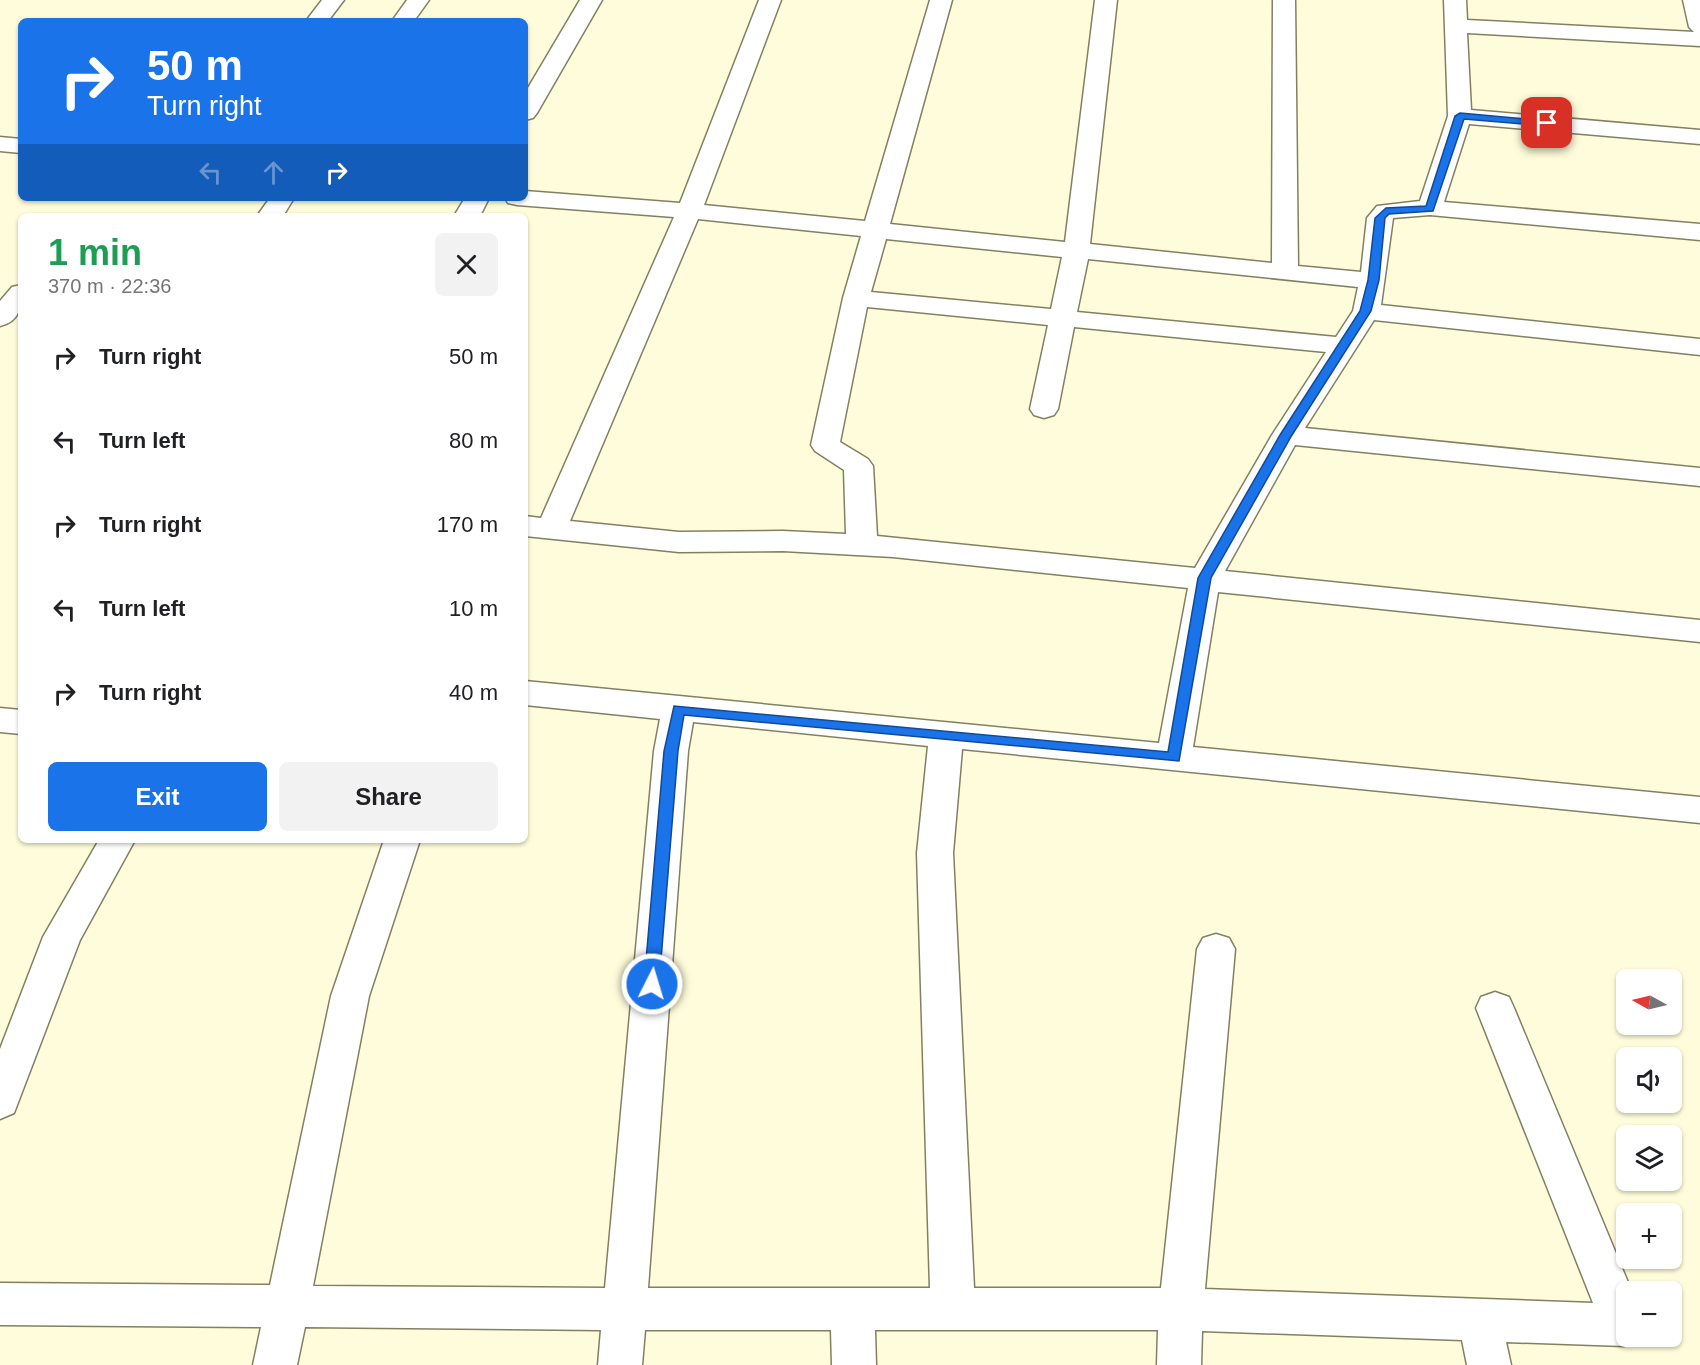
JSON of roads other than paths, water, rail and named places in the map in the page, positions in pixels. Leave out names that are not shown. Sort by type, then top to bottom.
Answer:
[{"type":"street","points":[[319,18],[333,0]]},
{"type":"street","points":[[405,18],[418,0]]},
{"type":"street","points":[[529,100],[591,0]]},
{"type":"street","points":[[770,0],[689,211],[538,528],[680,542],[783,541],[862,546],[1205,578],[1700,632]]},
{"type":"street","points":[[862,546],[858,466],[825,445],[856,298],[941,0]]},
{"type":"street","points":[[1044,410],[1076,253],[1106,0]]},
{"type":"street","points":[[1284,0],[1285,270]]},
{"type":"street","points":[[1430,208],[1460,116],[1455,0]]},
{"type":"street","points":[[1694,0],[1700,27]]},
{"type":"street","points":[[1456,26],[1700,39]]},
{"type":"street","points":[[1460,116],[1700,137]]},
{"type":"street","points":[[0,144],[18,146]]},
{"type":"street","points":[[528,199],[689,211],[1076,253],[1285,270],[1373,280]]},
{"type":"street","points":[[1174,758],[1205,578],[1286,435],[1366,311],[1373,280],[1380,218],[1386,211],[1430,208],[1700,232]]},
{"type":"street","points":[[0,318],[18,297]]},
{"type":"street","points":[[856,298],[1344,346]]},
{"type":"street","points":[[1366,311],[1700,347]]},
{"type":"street","points":[[1286,435],[1700,477]]},
{"type":"street","points":[[528,693],[1700,810]]},
{"type":"street","points":[[620,1365],[671,751],[678,710]]},
{"type":"street","points":[[0,720],[18,722]]},
{"type":"street","points":[[946,735],[936,853],[953,1309]]},
{"type":"street","points":[[0,1101],[11,1043],[62,938],[115,843]]},
{"type":"street","points":[[275,1365],[350,996],[401,843]]},
{"type":"street","points":[[1179,1365],[1181,1309],[1216,948]]},
{"type":"street","points":[[0,1304],[624,1310],[1181,1309],[1624,1325],[1495,1008]]},
{"type":"street","points":[[853,1309],[854,1365]]},
{"type":"street","points":[[1480,1321],[1490,1365]]}]
